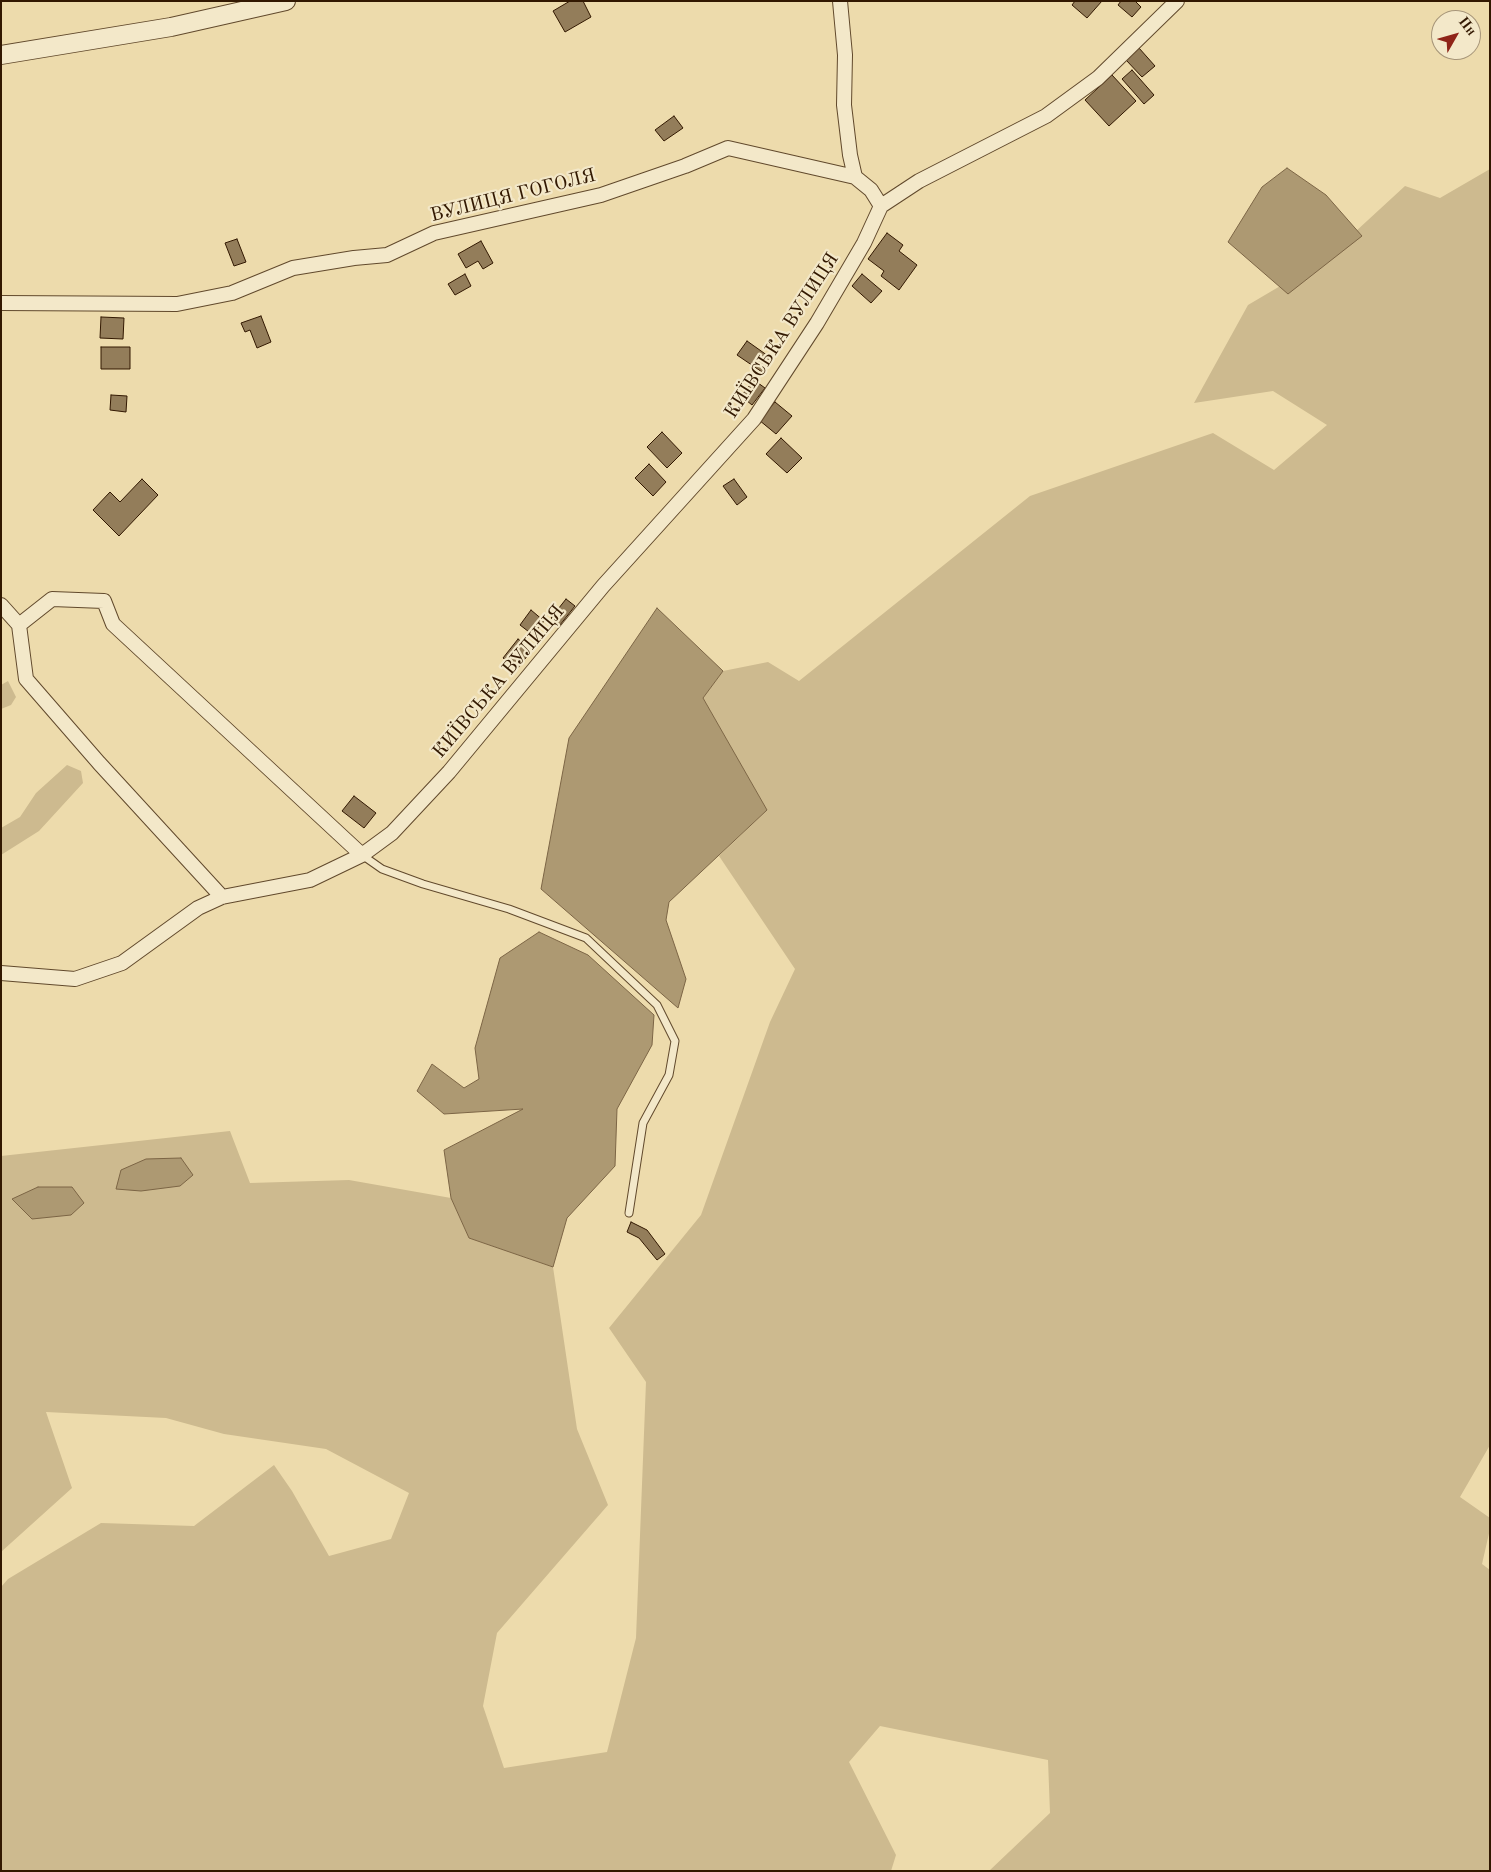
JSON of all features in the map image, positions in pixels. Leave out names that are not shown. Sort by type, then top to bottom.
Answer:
[{"type":"street","points":[[1,55],[171,28],[286,1]]},
{"type":"street","points":[[840,1],[845,56],[844,105],[854,177],[871,190],[882,206]]},
{"type":"street","name":"КИЇВСЬКА ВУЛИЦЯ","points":[[1,973],[75,979],[122,963],[198,908],[222,897],[310,880],[362,855],[392,833],[449,772],[604,586],[754,419],[821,315],[864,242],[882,206],[919,181],[1046,116],[1098,78],[1177,1]]},
{"type":"street","name":"ВУЛИЦЯ ГОГОЛЯ","points":[[1,303],[177,304],[232,293],[293,268],[354,258],[387,256],[434,233],[601,195],[685,166],[728,148],[854,177]]},
{"type":"street","points":[[19,625],[52,599],[104,601],[113,624],[362,855]]},
{"type":"street","points":[[1,606],[19,625],[26,679],[99,763],[222,897]]},
{"type":"lane","points":[[362,855],[382,869],[423,884],[509,909],[586,938],[657,1005],[675,1041],[669,1075],[644,1123],[629,1213]]},
{"type":"shaded area","points":[[1287,168],[1326,195],[1362,236],[1288,294],[1228,242],[1262,187]]},
{"type":"shaded area","points":[[1490,169],[1490,1445],[1460,1497],[1490,1518],[1490,1529],[1482,1564],[1490,1570],[1490,1871],[989,1871],[1050,1813],[1048,1760],[880,1726],[849,1762],[896,1855],[891,1871],[1,1871],[1,1587],[8,1579],[101,1523],[194,1526],[274,1465],[292,1491],[329,1556],[391,1539],[409,1493],[326,1449],[224,1434],[166,1418],[46,1412],[72,1488],[1,1552],[1,1156],[230,1131],[250,1183],[349,1180],[451,1198],[469,1238],[553,1267],[577,1429],[608,1505],[497,1633],[483,1706],[504,1768],[607,1752],[636,1638],[646,1382],[609,1328],[701,1215],[770,1022],[795,969],[719,856],[767,810],[703,698],[723,671],[768,662],[799,681],[1030,496],[1213,433],[1274,470],[1327,425],[1273,391],[1194,403],[1248,305],[1304,272],[1355,232],[1405,186],[1440,198]]},
{"type":"shaded area","points":[[657,608],[723,671],[703,698],[767,810],[669,902],[666,920],[686,979],[678,1008],[541,889],[569,738]]},
{"type":"shaded area","points":[[8,681],[16,697],[11,705],[1,709],[1,685]]},
{"type":"shaded area","points":[[67,765],[81,771],[83,783],[39,831],[1,855],[1,828],[20,817],[36,793]]},
{"type":"shaded area","points":[[539,932],[588,955],[654,1015],[652,1045],[617,1109],[615,1166],[567,1218],[553,1267],[469,1238],[451,1198],[444,1150],[523,1109],[444,1114],[417,1091],[432,1064],[464,1088],[479,1079],[475,1048],[500,958]]},
{"type":"shaded area","points":[[181,1158],[193,1175],[180,1186],[141,1191],[116,1189],[121,1170],[146,1159]]},
{"type":"shaded area","points":[[38,1187],[72,1187],[84,1203],[71,1215],[32,1219],[12,1199]]},
{"type":"building","points":[[570,1],[583,1],[591,17],[565,32],[553,11]]},
{"type":"building","points":[[1075,1],[1102,1],[1087,18],[1072,5]]},
{"type":"building","points":[[1121,1],[1135,1],[1141,7],[1132,17],[1118,5]]},
{"type":"building","points":[[1139,48],[1155,66],[1142,77],[1126,60]]},
{"type":"building","points":[[1132,70],[1154,95],[1144,104],[1122,79]]},
{"type":"building","points":[[1112,75],[1136,101],[1109,126],[1085,100]]},
{"type":"building","points":[[674,116],[683,128],[664,141],[655,130]]},
{"type":"building","points":[[887,233],[903,245],[899,251],[917,265],[899,290],[881,276],[884,271],[868,259]]},
{"type":"building","points":[[237,239],[246,262],[234,266],[225,243]]},
{"type":"building","points":[[481,241],[493,263],[483,269],[478,261],[466,268],[458,254]]},
{"type":"building","points":[[465,274],[471,286],[455,295],[448,284]]},
{"type":"building","points":[[862,274],[882,291],[871,303],[852,286]]},
{"type":"building","points":[[261,316],[271,342],[257,348],[250,330],[245,332],[241,323]]},
{"type":"building","points":[[101,317],[124,318],[123,339],[100,338]]},
{"type":"building","points":[[747,341],[771,358],[762,372],[737,355]]},
{"type":"building","points":[[101,347],[130,347],[130,369],[101,369]]},
{"type":"building","points":[[754,380],[765,388],[752,405],[741,396]]},
{"type":"building","points":[[111,395],[127,396],[126,412],[110,410]]},
{"type":"building","points":[[775,402],[792,416],[776,434],[759,420]]},
{"type":"building","points":[[662,432],[682,453],[667,468],[647,447]]},
{"type":"building","points":[[781,438],[802,458],[787,473],[766,454]]},
{"type":"building","points":[[649,464],[666,482],[653,496],[635,478]]},
{"type":"building","points":[[142,479],[158,495],[119,536],[93,510],[110,492],[120,502]]},
{"type":"building","points":[[734,479],[747,497],[737,505],[723,486]]},
{"type":"building","points":[[566,599],[575,606],[560,625],[551,618]]},
{"type":"building","points":[[531,610],[544,621],[533,635],[520,625]]},
{"type":"building","points":[[518,639],[532,650],[517,669],[503,658]]},
{"type":"building","points":[[354,796],[376,813],[364,828],[342,811]]},
{"type":"building","points":[[631,1222],[647,1230],[665,1254],[657,1260],[639,1238],[627,1232]]}]
